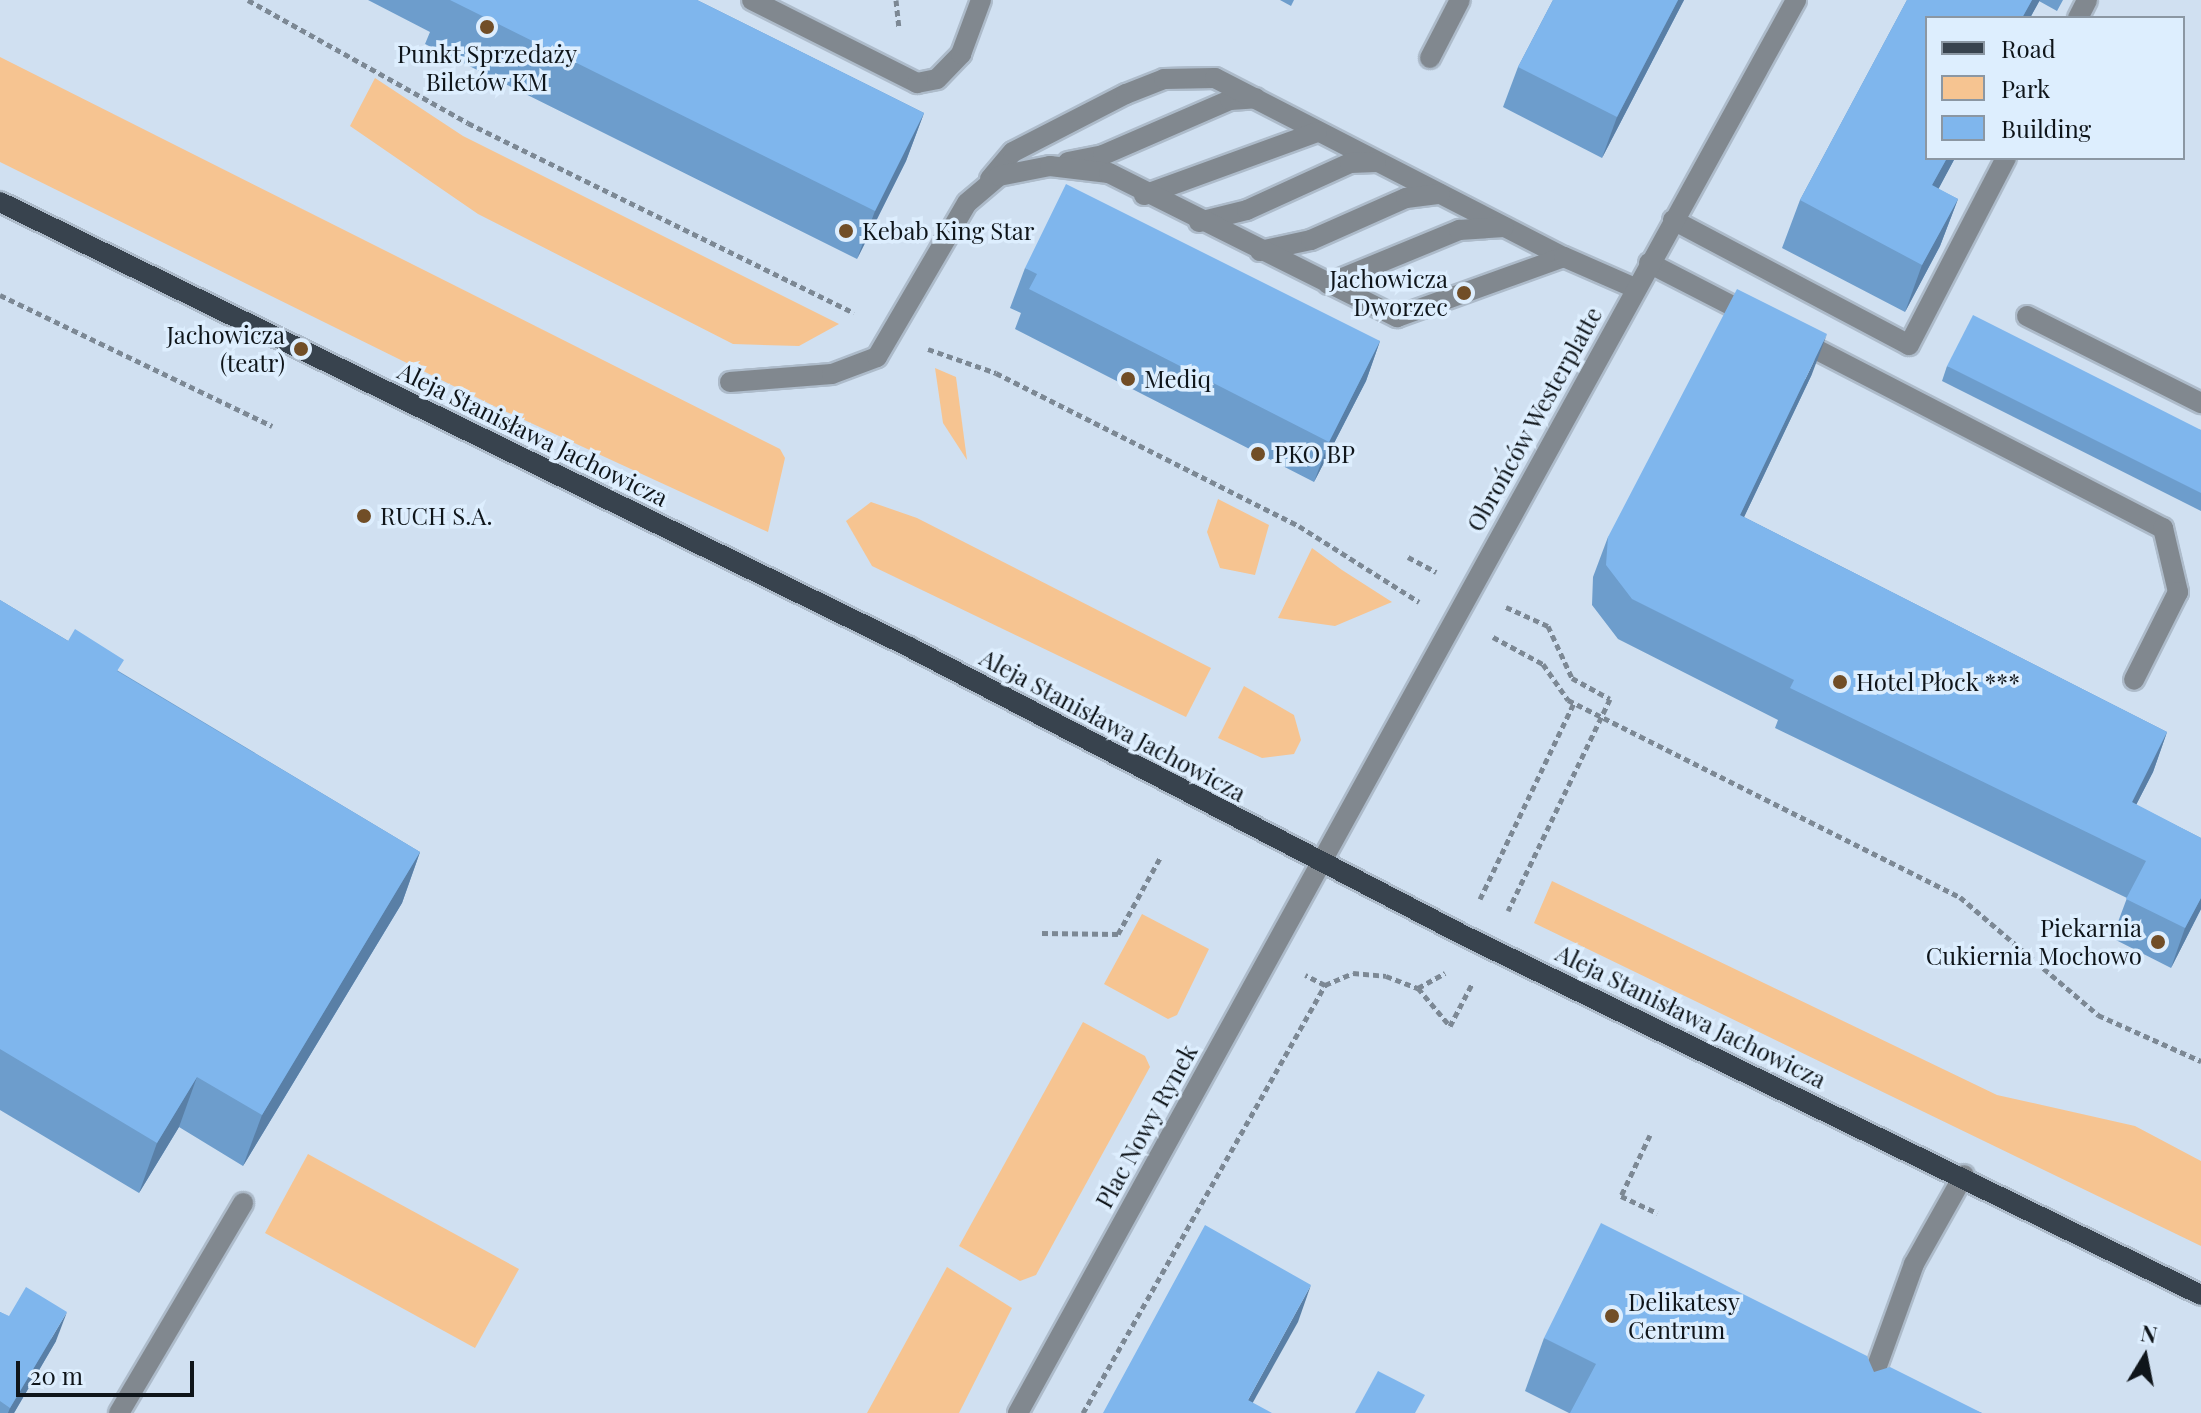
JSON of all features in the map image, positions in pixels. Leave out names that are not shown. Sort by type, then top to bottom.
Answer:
[{"type":"main road","name":"Aleja Stanisława Jachowicza","points":[[0,202],[909,647],[1320,864],[1964,1175],[2201,1295]]},
{"type":"street","points":[[752,0],[917,83],[937,79],[961,54],[981,0]]},
{"type":"street","points":[[1430,58],[1460,0]]},
{"type":"street","name":"Obrońców Westerplatte","points":[[1320,864],[1796,0]]},
{"type":"street","points":[[730,382],[832,374],[877,357],[977,195],[1013,152],[1164,79],[1215,78],[1504,227],[1635,288]]},
{"type":"street","points":[[977,195],[999,176],[1103,155],[1196,113],[1256,98]]},
{"type":"street","points":[[1144,195],[1317,132]]},
{"type":"street","points":[[1673,220],[1909,345],[2005,160]]},
{"type":"street","points":[[1199,222],[1247,210],[1350,163],[1376,162]]},
{"type":"street","points":[[1050,166],[1109,173],[1144,195],[1397,317],[1564,257]]},
{"type":"street","points":[[1260,251],[1311,240],[1406,198],[1440,194]]},
{"type":"street","points":[[1328,284],[1459,230],[1504,227]]},
{"type":"street","points":[[1649,263],[2163,528],[2178,592],[2134,680]]},
{"type":"street","points":[[2027,316],[2201,403]]},
{"type":"street","name":"Plac Nowy Rynek","points":[[1018,1413],[1320,864]]},
{"type":"street","points":[[1860,1413],[1914,1264],[1964,1175]]},
{"type":"street","points":[[119,1413],[243,1203]]},
{"type":"path","points":[[248,0],[468,123],[891,331],[996,373],[1299,526],[1454,622],[1521,647],[1574,703],[1960,897],[2098,1015],[2201,1061]]},
{"type":"path","points":[[0,295],[272,426]]},
{"type":"path","points":[[1083,1413],[1325,985],[1353,973],[1418,988],[1450,1026],[1610,699],[1572,678],[1548,626],[1469,590],[1408,557]]},
{"type":"path","points":[[1418,988],[1444,975],[1574,703]]},
{"type":"path","points":[[1042,933],[1118,934],[1160,858]]},
{"type":"path","points":[[1270,956],[1325,985]]},
{"type":"path","points":[[1650,1135],[1621,1196],[1657,1213]]},
{"type":"green space","points":[[0,57],[780,449],[785,458],[768,532],[498,408],[0,162]]},
{"type":"green space","points":[[375,78],[463,136],[839,324],[799,346],[733,344],[478,214],[350,126]]},
{"type":"green space","points":[[935,368],[956,377],[967,460],[943,423]]},
{"type":"green space","points":[[1218,499],[1269,525],[1255,575],[1220,568],[1207,532]]},
{"type":"green space","points":[[871,502],[917,518],[1211,668],[1186,717],[872,566],[846,521]]},
{"type":"green space","points":[[1312,548],[1392,602],[1335,626],[1278,618]]},
{"type":"green space","points":[[1244,686],[1294,715],[1301,740],[1294,754],[1262,758],[1218,738]]},
{"type":"green space","points":[[1552,881],[1997,1095],[2135,1126],[2201,1161],[2201,1246],[1534,923]]},
{"type":"green space","points":[[1142,914],[1209,949],[1177,1015],[1168,1019],[1104,984]]},
{"type":"green space","points":[[1083,1022],[1145,1056],[1150,1067],[1036,1275],[1020,1281],[959,1246]]},
{"type":"green space","points":[[308,1154],[519,1269],[475,1348],[265,1233]]},
{"type":"green space","points":[[947,1267],[1012,1308],[959,1413],[867,1413]]},
{"type":"building","points":[[450,0],[697,0],[924,113],[875,211]]},
{"type":"building","points":[[1553,0],[1678,0],[1617,117],[1518,67]]},
{"type":"building","points":[[1907,0],[2032,0],[2023,16],[1925,16],[1925,160],[1946,160],[1932,185],[1958,199],[1922,265],[1800,200]]},
{"type":"building","points":[[1066,184],[1380,341],[1329,442],[1029,289],[1037,274],[1025,268]]},
{"type":"building","points":[[1737,289],[1827,334],[1740,515],[2167,732],[2132,802],[2201,838],[2201,898],[2185,928],[2126,899],[2146,861],[1790,688],[1794,680],[1632,599],[1606,565],[1608,537]]},
{"type":"building","points":[[1973,315],[2201,430],[2201,493],[1947,366]]},
{"type":"building","points":[[0,600],[68,641],[75,629],[124,660],[117,671],[420,852],[262,1115],[197,1077],[157,1143],[0,1049]]},
{"type":"building","points":[[1601,1223],[1867,1356],[1874,1372],[1890,1367],[1982,1413],[1570,1413],[1596,1364],[1544,1338]]},
{"type":"building","points":[[1205,1225],[1311,1285],[1248,1400],[1272,1413],[1103,1413]]},
{"type":"building","points":[[26,1287],[67,1312],[10,1408],[0,1401],[0,1312],[9,1316]]},
{"type":"building","points":[[1378,1371],[1425,1395],[1415,1413],[1355,1413]]},
{"type":"place","name":"Punkt Sprzedaży Biletów KM","points":[[487,27]]},
{"type":"place","name":"Kebab King Star","points":[[846,231]]},
{"type":"place","name":"Jachowicza Dworzec","points":[[1464,293]]},
{"type":"place","name":"Jachowicza (teatr)","points":[[301,349]]},
{"type":"place","name":"Mediq","points":[[1128,379]]},
{"type":"place","name":"PKO BP","points":[[1258,454]]},
{"type":"place","name":"RUCH S.A.","points":[[364,516]]},
{"type":"place","name":"Hotel Płock ***","points":[[1840,682]]},
{"type":"place","name":"Piekarnia Cukiernia Mochowo","points":[[2158,942]]},
{"type":"place","name":"Delikatesy Centrum","points":[[1612,1316]]}]
